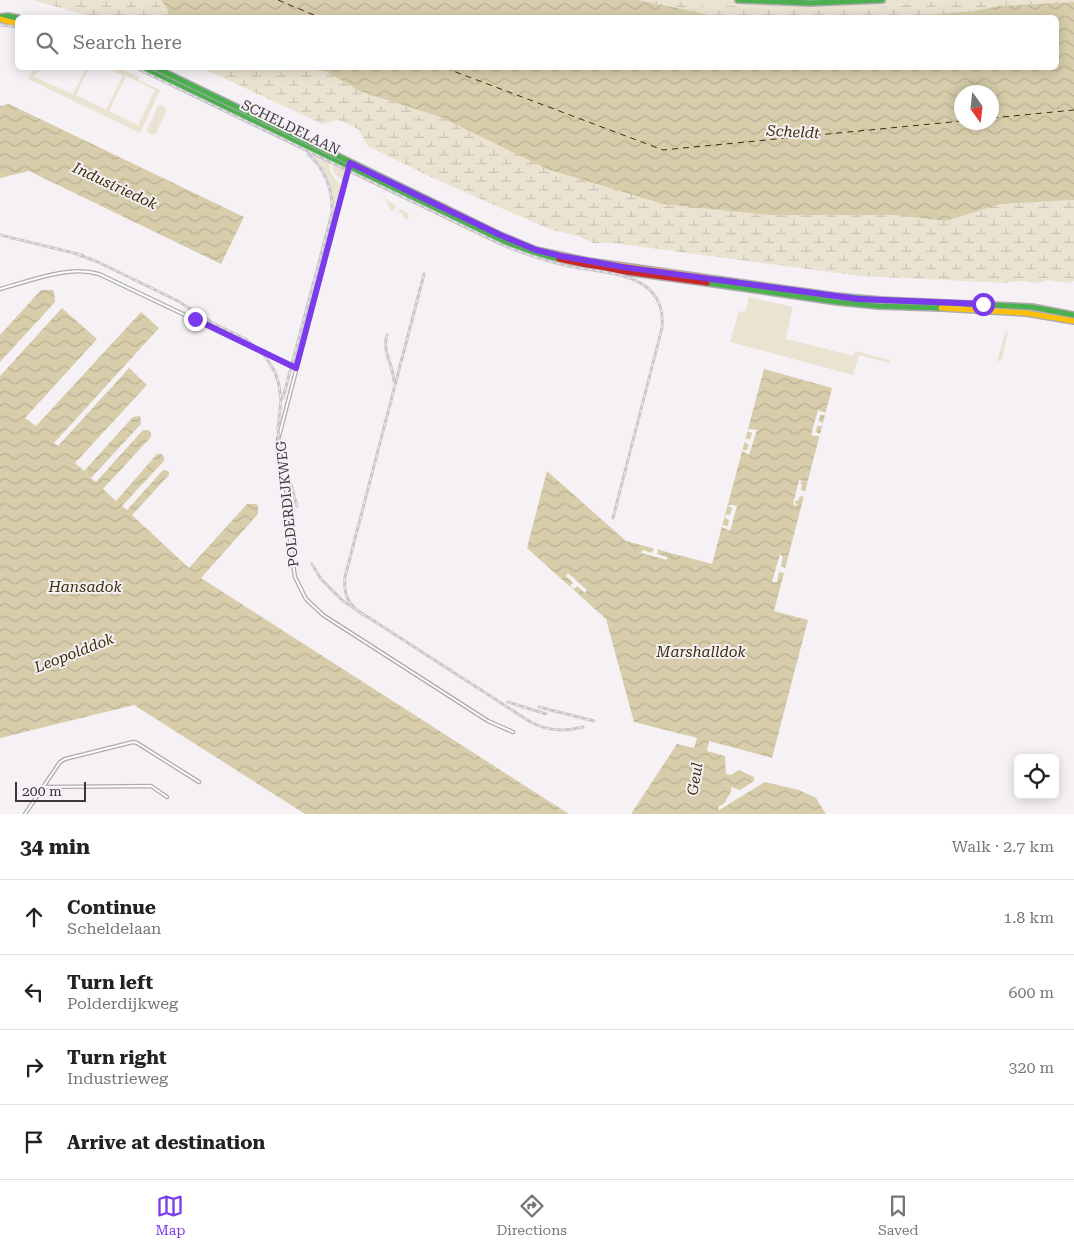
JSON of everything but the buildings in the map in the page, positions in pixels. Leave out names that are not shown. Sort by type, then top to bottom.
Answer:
[{"type":"main road","points":[[738,0],[808,3],[882,0]]},
{"type":"main road","points":[[0,18],[8,16],[15,17]]},
{"type":"main road","points":[[0,18],[15,23]]},
{"type":"main road","name":"SCHELDELAAN","points":[[146,70],[431,205],[536,250],[616,268],[858,299],[908,304],[1032,307],[1074,315]]},
{"type":"main road","name":"SCHELDELAAN","points":[[160,70],[349,165]]},
{"type":"main road","name":"SCHELDELAAN","points":[[983,307],[1074,321]]},
{"type":"street","name":"POLDERDIJKWEG","points":[[349,165],[278,442],[283,504],[295,577],[302,593],[311,605],[323,615],[488,721],[513,732]]},
{"type":"street","points":[[0,289],[66,272],[99,274],[296,368]]},
{"type":"street","points":[[25,814],[60,762],[133,742],[138,743],[199,782]]},
{"type":"street","points":[[43,787],[151,786],[167,797]]},
{"type":"green space","points":[[32,0],[161,0],[172,15],[86,15]]},
{"type":"green space","points":[[639,0],[673,0],[721,10],[725,5],[798,10],[866,8],[947,0],[1074,0],[1074,2],[999,6],[974,11],[931,15],[706,15]]},
{"type":"green space","points":[[673,0],[947,0],[866,8],[798,10],[726,5],[721,10]]},
{"type":"green space","points":[[33,70],[41,70],[32,76],[73,94],[85,70],[88,70],[76,95],[106,110],[123,75],[111,70],[123,70],[160,90],[140,133],[30,80],[28,77]],"holes":[[[126,76],[155,90],[138,125],[109,111]]]},
{"type":"green space","points":[[206,70],[316,70],[327,72],[359,91],[443,118],[893,215],[946,221],[1001,204],[1074,200],[1074,281],[1067,283],[1048,280],[1039,283],[1020,281],[1006,283],[860,276],[613,243],[593,243],[578,236],[549,229],[435,179],[368,146],[358,129],[339,120],[322,124]]},
{"type":"green space","points":[[172,79],[191,87],[344,162],[343,163]]},
{"type":"green space","points":[[161,105],[166,108],[166,112],[156,133],[153,135],[148,133],[147,130],[158,106]]},
{"type":"green space","points":[[307,152],[330,163],[331,173],[342,187],[331,227],[332,195],[330,186],[323,169]]},
{"type":"green space","points":[[334,165],[342,169],[343,167],[345,173],[343,181],[334,173],[332,168]]},
{"type":"green space","points":[[381,188],[387,200],[396,206],[393,210],[399,212],[399,208],[409,214],[408,220],[403,217],[403,214],[390,210]]},
{"type":"green space","points":[[749,297],[793,307],[787,339],[853,356],[856,351],[890,360],[889,363],[859,355],[853,375],[730,342],[739,311],[745,312]]},
{"type":"green space","points":[[1008,332],[1002,359],[997,362],[1005,333]]},
{"type":"water","points":[[161,0],[639,0],[710,15],[171,15]]},
{"type":"water","name":"Scheldt","points":[[1074,2],[1074,200],[1001,204],[946,221],[893,215],[769,215],[663,204],[547,169],[443,118],[359,91],[327,72],[316,70],[1059,70],[1059,15],[923,15],[974,11],[999,6]]},
{"type":"water","name":"Industriedok","points":[[9,104],[244,217],[221,264],[29,171],[0,178],[0,106]]},
{"type":"water","points":[[41,290],[54,291],[55,302],[0,362],[0,335]]},
{"type":"water","name":"Hansadok","points":[[62,308],[97,339],[25,418],[36,426],[141,312],[159,328],[54,443],[58,446],[129,368],[147,385],[75,463],[84,471],[133,417],[140,416],[141,424],[91,478],[96,482],[143,430],[148,430],[151,433],[151,437],[103,489],[116,501],[157,454],[161,454],[164,457],[164,461],[122,506],[127,510],[163,470],[169,472],[169,475],[132,515],[189,568],[247,504],[256,504],[258,506],[258,514],[201,578],[569,814],[305,814],[134,705],[0,738],[0,376]]},
{"type":"water","name":"Marshalldok","points":[[764,369],[832,388],[774,611],[808,620],[772,758],[709,741],[707,751],[725,756],[726,774],[731,775],[739,770],[754,777],[754,781],[740,790],[731,787],[731,792],[726,802],[718,807],[719,810],[765,782],[799,790],[816,798],[826,814],[631,814],[677,744],[694,748],[697,738],[634,722],[606,619],[527,548],[547,471],[626,541],[712,564]]},
{"type":"pier","points":[[818,410],[826,413],[825,415],[820,415],[819,421],[823,423],[822,426],[817,426],[816,432],[820,436],[814,436],[811,435]]},
{"type":"pier","points":[[748,429],[757,430],[749,455],[742,451],[747,450],[749,445],[744,442],[745,439],[750,439],[752,433],[747,431]]},
{"type":"pier","points":[[799,480],[803,481],[800,484],[802,484],[801,490],[805,491],[804,497],[800,496],[798,501],[795,501],[796,506],[793,504]]},
{"type":"pier","points":[[728,505],[737,506],[730,531],[722,527],[723,525],[728,526],[729,520],[725,518],[726,514],[730,515],[732,508]]},
{"type":"pier","points":[[654,548],[658,550],[657,554],[667,557],[667,560],[641,553],[643,550],[652,553]]},
{"type":"pier","points":[[780,554],[783,557],[781,566],[785,568],[784,573],[779,572],[777,582],[772,582]]},
{"type":"pier","points":[[568,573],[587,590],[585,593],[577,586],[574,589],[570,586],[573,583],[566,576]]},
{"type":"ferry route","points":[[278,0],[314,15]]},
{"type":"ferry route","points":[[450,70],[663,150],[954,122]]},
{"type":"ferry route","points":[[999,117],[1074,110]]},
{"type":"railway","points":[[0,25],[15,27]]},
{"type":"railway","points":[[140,70],[505,246],[560,264],[616,274],[644,285],[655,295],[661,309],[662,328],[613,518]]},
{"type":"railway","points":[[283,398],[332,213],[331,196],[327,180],[319,166],[308,154]]},
{"type":"railway","points":[[0,235],[82,255]]},
{"type":"railway","points":[[77,254],[98,262],[178,301],[211,322],[247,340],[265,356],[275,372],[279,385],[281,400],[278,428],[279,443],[297,506]]},
{"type":"railway","points":[[363,615],[348,599],[345,589],[345,577],[424,274]]},
{"type":"railway","points":[[387,335],[386,347],[394,381]]},
{"type":"railway","points":[[312,564],[321,579],[343,601],[529,721],[555,730],[583,727]]},
{"type":"railway","points":[[508,702],[546,714]]},
{"type":"railway","points":[[539,707],[594,721]]},
{"type":"traffic: fast","points":[[738,0],[810,3],[882,0]]},
{"type":"traffic: fast","points":[[0,17],[15,17]]},
{"type":"traffic: fast","points":[[146,70],[498,240],[524,250],[559,259]]},
{"type":"traffic: fast","points":[[160,70],[445,208]]},
{"type":"traffic: fast","points":[[715,279],[836,296],[1032,307],[1074,315]]},
{"type":"traffic: fast","points":[[707,283],[837,302],[878,306],[941,308]]},
{"type":"traffic: slow","points":[[0,19],[15,23]]},
{"type":"traffic: slow","points":[[445,208],[536,250],[588,261],[715,279]]},
{"type":"traffic: slow","points":[[941,308],[1026,313],[1074,321]]},
{"type":"traffic: jam","points":[[559,259],[604,269],[707,283]]},
{"type":"route","points":[[195,319],[296,368],[350,163],[519,244],[561,256],[588,262],[858,299],[983,304]]},
{"type":"water label","name":"Leopolddok","points":[[74,653]]},
{"type":"water label","name":"Geul","points":[[695,779]]}]
